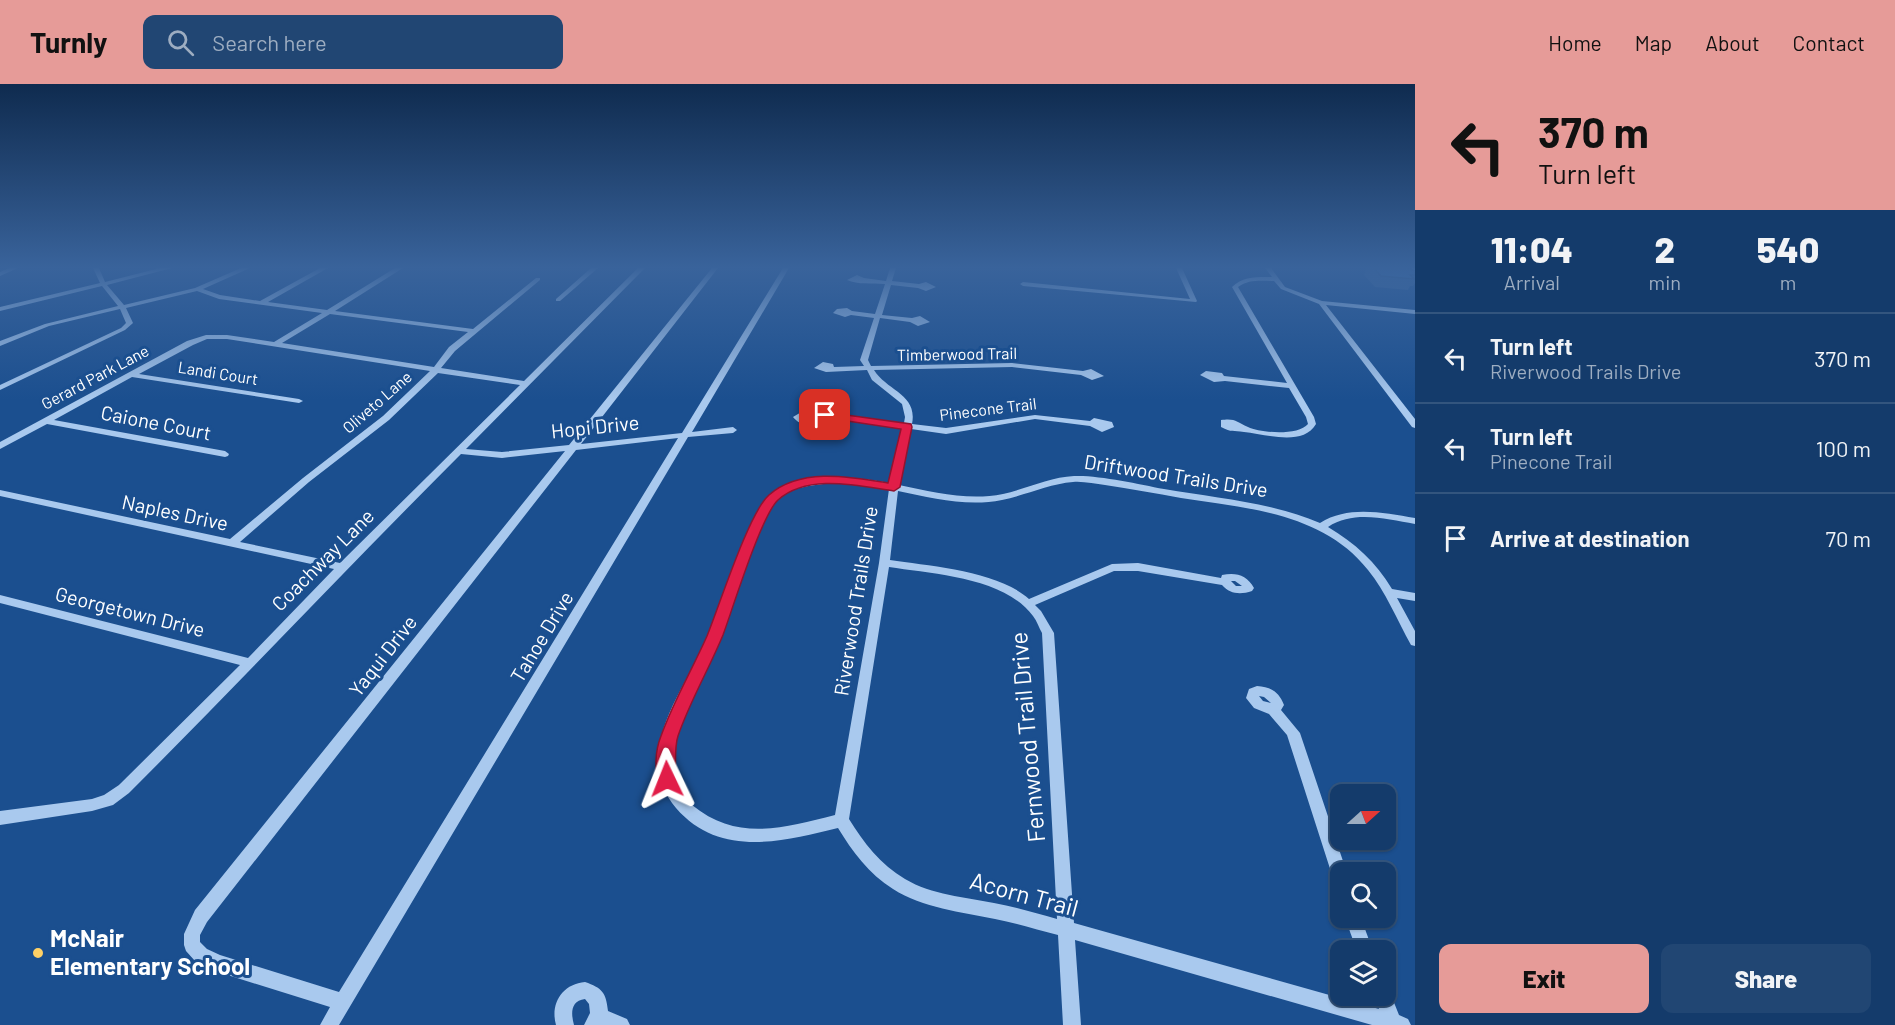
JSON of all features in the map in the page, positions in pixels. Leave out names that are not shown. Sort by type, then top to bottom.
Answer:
[{"type":"street","points":[[0,344],[47,325],[102,312]]},
{"type":"street","points":[[0,388],[128,326],[130,320],[125,312]]},
{"type":"street","points":[[274,345],[329,312],[473,331]]},
{"type":"street","name":"Oliveto Lane","points":[[231,544],[306,480],[386,418],[436,370],[452,349],[497,312]]},
{"type":"street","name":"Coachway Lane","points":[[0,818],[48,812],[108,800],[124,789],[598,312]]},
{"type":"street","name":"Yaqui Drive","points":[[343,1002],[218,963],[201,955],[192,945],[192,934],[209,907],[680,312]]},
{"type":"street","name":"Tahoe Drive","points":[[329,1025],[760,312]]},
{"type":"street","points":[[869,369],[864,360],[879,312]]},
{"type":"street","points":[[1243,429],[1277,435],[1300,433],[1312,424],[1249,312]]},
{"type":"street","points":[[1328,312],[1415,425]]},
{"type":"street","points":[[850,313],[912,320]]},
{"type":"street","name":"Gerard Park Lane","points":[[0,446],[190,343],[206,337],[274,345]]},
{"type":"street","points":[[274,345],[525,384]]},
{"type":"street","name":"Timberwood Trail","points":[[830,369],[1004,365],[1083,374]]},
{"type":"street","name":"Riverwood Trails Drive","points":[[841,820],[884,563],[894,487],[907,427],[906,403],[869,369]]},
{"type":"street","name":"Landi Court","points":[[132,375],[298,401]]},
{"type":"street","points":[[1222,378],[1292,386]]},
{"type":"street","name":"Pinecone Trail","points":[[816,416],[825,415],[907,427],[954,431],[1035,417],[1092,424]]},
{"type":"street","name":"Caione Court","points":[[46,421],[225,454]]},
{"type":"street","name":"Hopi Drive","points":[[460,451],[502,455],[733,430]]},
{"type":"street","name":"Driftwood Trails Drive","points":[[841,820],[789,834],[757,837],[736,836],[716,830],[690,813],[672,792],[664,766],[669,737],[714,637],[759,521],[773,498],[794,487],[815,481],[844,480],[954,498],[982,500],[1015,494],[1060,481],[1094,481],[1260,507],[1320,527],[1362,555],[1391,593],[1415,642]]},
{"type":"street","name":"Naples Drive","points":[[0,493],[342,567]]},
{"type":"street","points":[[1320,527],[1329,520],[1352,514],[1415,521]]},
{"type":"street","name":"Fernwood Trail Drive","points":[[884,563],[997,585],[1030,603],[1044,622],[1048,633],[1072,1025]]},
{"type":"street","points":[[1030,603],[1112,568],[1138,567],[1225,582]]},
{"type":"street","points":[[1391,593],[1415,597]]},
{"type":"street","name":"Georgetown Drive","points":[[0,599],[250,663]]},
{"type":"street","points":[[1274,709],[1293,733],[1336,862]]},
{"type":"street","name":"Acorn Trail","points":[[841,820],[855,843],[870,860],[887,875],[911,890],[1396,1024]]},
{"type":"street","points":[[565,1025],[562,1018],[566,999],[584,990],[595,995],[600,1007],[596,1021],[621,1025]]},
{"type":"street","points":[[1388,1006],[1396,1024]]},
{"type":"place","name":"McNair Elementary School","points":[[38,953]]},
{"type":"route","points":[[667,779],[664,766],[669,737],[714,637],[759,521],[773,498],[794,487],[815,481],[844,480],[894,487],[907,427],[825,415]]}]
